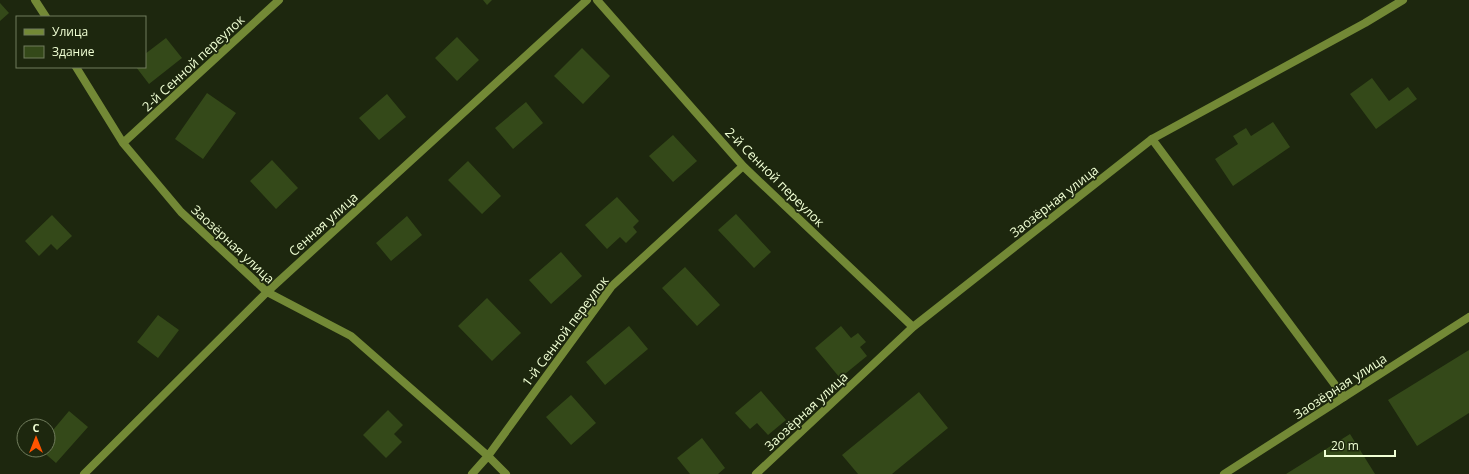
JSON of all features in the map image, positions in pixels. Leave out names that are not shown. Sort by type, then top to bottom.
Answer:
[{"type":"street","points":[[35,0],[45,16]]},
{"type":"street","name":"2-й Сенной переулок","points":[[123,144],[279,0]]},
{"type":"street","name":"Сенная улица","points":[[84,474],[267,292],[587,0]]},
{"type":"street","name":"2-й Сенной переулок","points":[[597,0],[744,166],[913,327]]},
{"type":"street","name":"Заозёрная улица","points":[[756,474],[913,327],[1152,139],[1365,23],[1403,0]]},
{"type":"street","name":"Заозёрная улица","points":[[77,68],[123,144],[182,212],[267,292],[351,336],[488,456],[506,474]]},
{"type":"street","points":[[1152,139],[1344,397]]},
{"type":"street","name":"1-й Сенной переулок","points":[[472,474],[488,456],[612,286],[744,166]]},
{"type":"street","name":"Заозёрная улица","points":[[1224,474],[1469,317]]},
{"type":"building","points":[[483,0],[492,0],[487,5]]},
{"type":"building","points":[[0,3],[9,13],[0,21]]},
{"type":"building","points":[[457,37],[479,60],[457,81],[435,58]]},
{"type":"building","points":[[166,38],[182,58],[149,84],[137,68],[146,68],[146,53]]},
{"type":"building","points":[[582,48],[610,76],[583,104],[554,76]]},
{"type":"building","points":[[1372,78],[1389,101],[1408,87],[1417,99],[1376,129],[1350,94]]},
{"type":"building","points":[[207,93],[236,113],[203,159],[175,139]]},
{"type":"building","points":[[387,94],[406,117],[379,140],[359,118]]},
{"type":"building","points":[[526,102],[543,123],[513,149],[495,128]]},
{"type":"building","points":[[1273,122],[1290,147],[1233,186],[1215,159],[1238,144],[1233,136],[1246,128],[1251,136]]},
{"type":"building","points":[[673,135],[697,161],[673,182],[649,156]]},
{"type":"building","points":[[272,160],[298,188],[276,209],[250,181]]},
{"type":"building","points":[[468,161],[501,196],[482,214],[448,180]]},
{"type":"building","points":[[617,197],[639,221],[633,227],[637,232],[626,243],[620,237],[607,249],[585,225]]},
{"type":"building","points":[[736,214],[771,252],[754,268],[718,230]]},
{"type":"building","points":[[52,215],[72,236],[57,250],[51,244],[39,256],[25,241]]},
{"type":"building","points":[[407,216],[422,235],[391,261],[376,243]]},
{"type":"building","points":[[561,252],[582,276],[551,304],[529,280]]},
{"type":"building","points":[[685,267],[720,305],[697,326],[662,288]]},
{"type":"building","points":[[487,298],[521,333],[492,361],[458,326]]},
{"type":"building","points":[[158,315],[179,330],[158,358],[137,342]]},
{"type":"building","points":[[629,326],[648,349],[605,385],[586,362]]},
{"type":"building","points":[[841,326],[851,338],[858,333],[866,342],[860,347],[867,356],[840,378],[815,348]]},
{"type":"building","points":[[1469,350],[1469,413],[1417,446],[1388,400]]},
{"type":"building","points":[[761,391],[786,420],[768,435],[757,423],[750,429],[735,413]]},
{"type":"building","points":[[919,392],[948,428],[892,474],[858,474],[842,455]]},
{"type":"building","points":[[571,395],[596,423],[571,445],[546,417]]},
{"type":"building","points":[[388,410],[403,425],[394,434],[402,442],[386,458],[363,435]]},
{"type":"building","points":[[69,411],[88,427],[56,463],[50,458],[56,458],[56,426]]},
{"type":"building","points":[[1350,434],[1375,474],[1286,474]]},
{"type":"building","points":[[702,438],[725,468],[718,474],[690,474],[677,458]]}]
